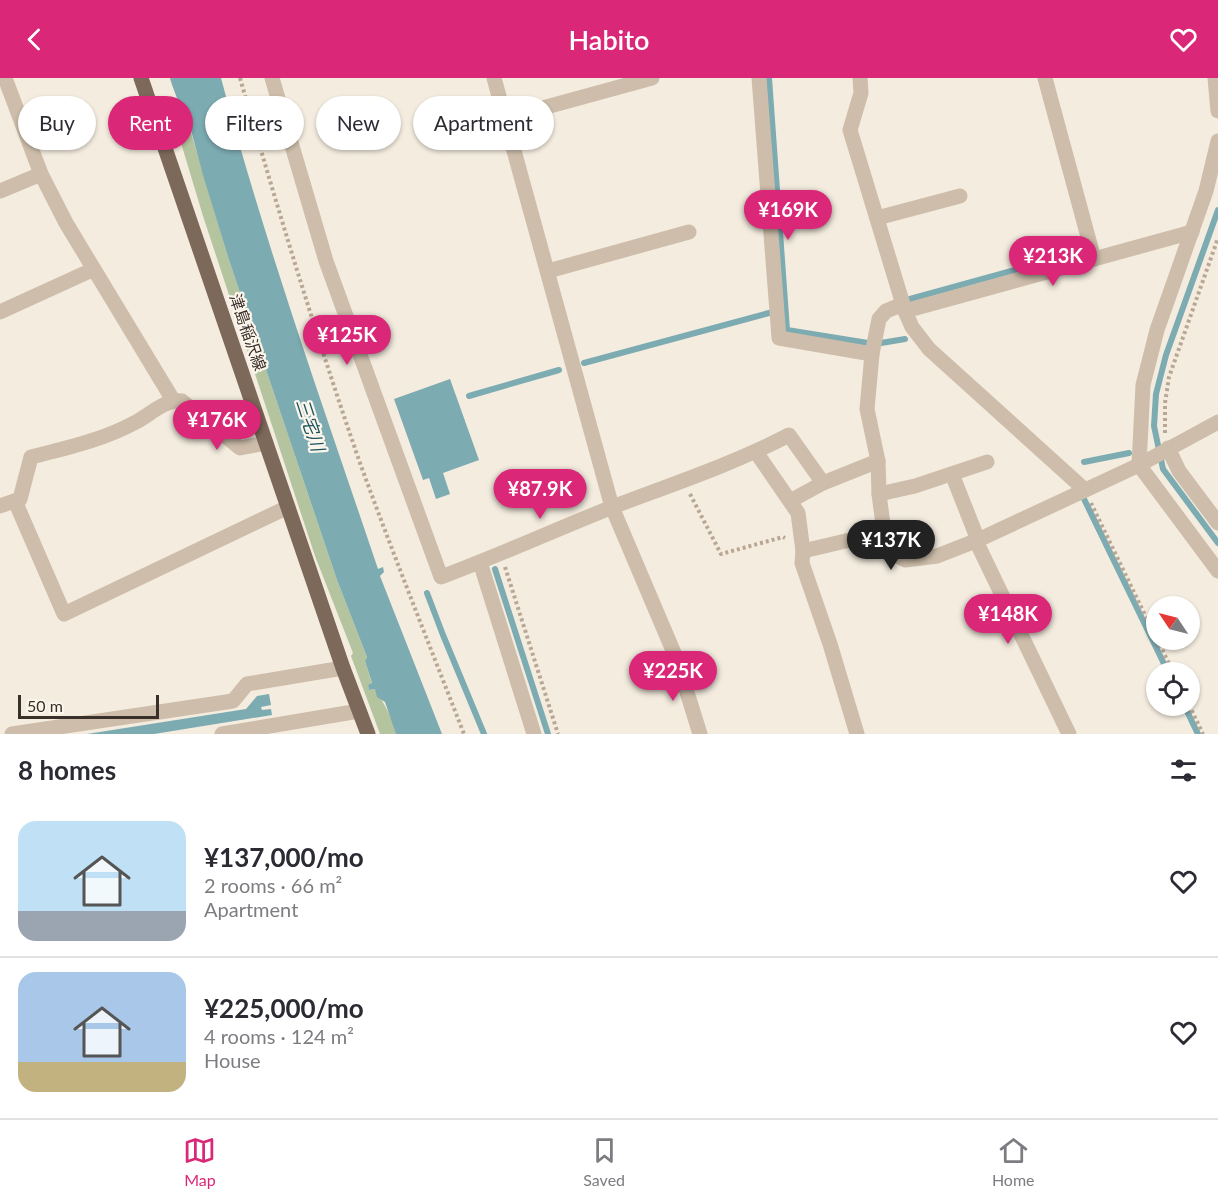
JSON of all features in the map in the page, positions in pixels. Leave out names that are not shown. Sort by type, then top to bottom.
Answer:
[{"type":"main road","name":"津島稲沢線","points":[[141,78],[343,668],[368,734]]},
{"type":"street","points":[[5,78],[40,174],[92,270],[173,400]]},
{"type":"street","points":[[272,78],[326,261],[441,577],[501,555],[612,507],[756,452],[789,435],[823,483]]},
{"type":"street","points":[[494,78],[499,96]]},
{"type":"street","points":[[554,105],[652,78]]},
{"type":"street","points":[[759,78],[779,338],[872,354]]},
{"type":"street","points":[[860,78],[861,93],[850,130],[912,327],[929,349],[1085,490]]},
{"type":"street","points":[[1045,78],[1094,259]]},
{"type":"street","points":[[1215,78],[1218,111]]},
{"type":"street","points":[[1218,141],[1206,191],[1157,330],[1143,385],[1156,455],[1218,571]]},
{"type":"street","points":[[515,150],[612,507],[677,660],[700,734]]},
{"type":"street","points":[[0,192],[40,174]]},
{"type":"street","points":[[877,218],[960,196]]},
{"type":"street","points":[[548,271],[689,232]]},
{"type":"street","points":[[1192,232],[886,311],[879,319],[872,354],[867,409],[878,461],[884,532],[894,554],[905,560],[937,556],[1085,490],[1218,423]]},
{"type":"street","points":[[0,312],[92,270]]},
{"type":"street","points":[[0,506],[20,499],[31,457],[92,442],[136,422],[173,400],[182,401],[240,448],[266,443]]},
{"type":"street","points":[[756,452],[798,513],[804,550],[802,563],[830,644],[857,734]]},
{"type":"street","points":[[1156,455],[1179,471],[1218,523]]},
{"type":"street","points":[[790,501],[823,483],[878,461]]},
{"type":"street","points":[[879,494],[915,486],[987,462]]},
{"type":"street","points":[[952,474],[977,540],[1069,734]]},
{"type":"street","points":[[15,501],[64,614],[288,507]]},
{"type":"street","points":[[804,550],[884,532]]},
{"type":"street","points":[[480,562],[534,734]]},
{"type":"street","points":[[12,734],[233,701],[247,684],[343,668]]},
{"type":"street","points":[[222,734],[359,711]]},
{"type":"path","points":[[240,78],[297,273],[360,463],[421,627],[464,734]]},
{"type":"path","points":[[1156,455],[1169,378],[1218,238]]},
{"type":"path","points":[[683,480],[721,554],[783,537],[804,550]]},
{"type":"path","points":[[1085,490],[1146,615]]},
{"type":"path","points":[[501,555],[558,734]]},
{"type":"path","points":[[1194,716],[1203,734]]},
{"type":"green space","points":[[193,139],[229,260],[337,580],[367,657],[365,661],[372,684],[368,685],[369,690],[375,689],[385,705],[396,734],[380,734],[351,656],[353,653],[315,556],[183,150],[193,150]]},
{"type":"water","name":"三宅川","points":[[170,78],[221,78],[226,96],[205,96],[205,150],[241,150],[316,386],[378,569],[383,567],[384,572],[380,576],[442,734],[396,734],[385,702],[377,697],[375,689],[369,690],[368,685],[372,683],[365,661],[367,657],[337,580],[229,260],[203,175],[193,138],[193,96],[176,96]]},
{"type":"water","points":[[450,379],[479,460],[443,473],[450,494],[436,499],[429,478],[423,480],[394,399]]},
{"type":"water","points":[[269,694],[271,705],[261,707],[262,710],[271,709],[272,715],[154,734],[87,734],[246,709],[257,696]]},
{"type":"waterway","points":[[769,78],[787,330],[868,343]]},
{"type":"waterway","points":[[1218,210],[1166,355],[1156,394],[1154,426],[1163,469],[1218,543]]},
{"type":"waterway","points":[[910,299],[1084,251]]},
{"type":"waterway","points":[[584,363],[769,313]]},
{"type":"waterway","points":[[881,343],[905,339]]},
{"type":"waterway","points":[[469,396],[559,370]]},
{"type":"waterway","points":[[1084,462],[1129,453]]},
{"type":"waterway","points":[[1084,499],[1163,662]]},
{"type":"waterway","points":[[495,569],[548,734]]},
{"type":"waterway","points":[[427,593],[484,734]]},
{"type":"waterway","points":[[1189,716],[1198,734]]}]
